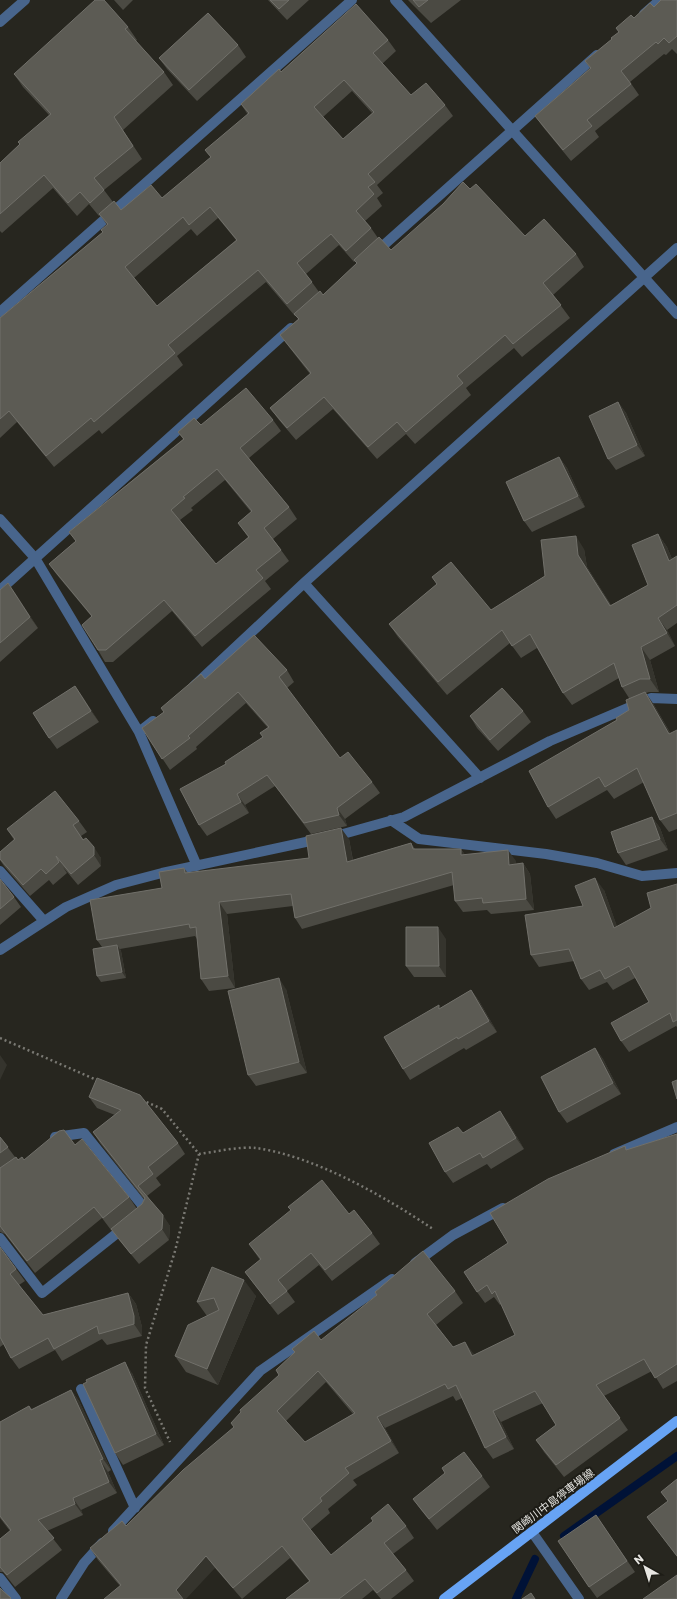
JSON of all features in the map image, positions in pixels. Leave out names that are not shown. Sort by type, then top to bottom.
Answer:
[{"type":"main road","name":"関崎川中島停車場線","points":[[444,1599],[677,1421]]},
{"type":"street","points":[[0,22],[25,0]]},
{"type":"street","points":[[0,312],[352,0]]},
{"type":"street","points":[[394,0],[677,314]]},
{"type":"street","points":[[636,21],[660,0]]},
{"type":"street","points":[[370,257],[607,47]]},
{"type":"street","points":[[184,695],[304,583],[677,248]]},
{"type":"street","points":[[0,590],[300,320]]},
{"type":"street","points":[[0,519],[35,558],[139,732],[197,866]]},
{"type":"street","points":[[304,583],[480,778]]},
{"type":"street","points":[[0,950],[66,907],[116,885],[162,873],[343,834],[404,817],[550,741],[651,698],[677,699]]},
{"type":"street","points":[[139,732],[162,714]]},
{"type":"street","points":[[391,820],[419,839],[546,854],[597,863],[642,876],[677,873]]},
{"type":"street","points":[[0,871],[44,921]]},
{"type":"street","points":[[604,1158],[677,1127]]},
{"type":"street","points":[[0,1238],[42,1293],[146,1210],[84,1133],[52,1138],[46,1142]]},
{"type":"street","points":[[61,1599],[84,1563],[260,1371],[445,1241],[514,1202]]},
{"type":"street","points":[[81,1389],[135,1508]]},
{"type":"street","points":[[532,1532],[579,1599]]},
{"type":"street","points":[[0,1578],[16,1599]]},
{"type":"path","points":[[199,1154],[255,1148],[289,1155],[330,1171],[403,1209],[440,1234],[445,1241]]},
{"type":"building","points":[[95,0],[104,0],[128,27],[125,29],[164,72],[114,117],[133,146],[94,178],[104,190],[90,203],[80,192],[68,203],[44,175],[0,214],[0,163],[20,144],[18,142],[51,114],[14,74]]},
{"type":"building","points":[[270,0],[289,0],[279,9]]},
{"type":"building","points":[[413,0],[428,0],[419,7]]},
{"type":"building","points":[[661,0],[677,0],[677,36],[669,43],[664,38],[658,44],[656,42],[621,71],[631,84],[587,120],[592,126],[563,150],[535,116],[591,68],[585,61],[619,32],[616,28],[631,15],[634,18],[650,3],[654,7]]},
{"type":"building","points":[[356,4],[388,40],[373,53],[411,95],[426,83],[445,105],[368,174],[375,182],[368,187],[374,194],[356,211],[371,228],[346,251],[331,234],[297,263],[312,282],[287,304],[258,270],[168,345],[175,353],[94,422],[91,418],[46,456],[9,411],[0,419],[0,318],[103,232],[101,230],[108,224],[99,214],[114,201],[121,210],[151,185],[162,198],[211,157],[205,150],[249,113],[241,104],[279,69],[281,72]],"holes":[[[344,80],[374,112],[343,139],[314,107]],[[210,207],[237,240],[157,306],[125,267],[183,217],[189,225]]]},
{"type":"building","points":[[208,13],[238,45],[189,90],[159,58]]},
{"type":"building","points":[[463,182],[470,189],[476,184],[525,236],[544,219],[576,254],[543,283],[561,305],[513,344],[505,335],[457,376],[463,383],[406,432],[397,422],[368,447],[324,397],[287,428],[270,408],[311,373],[280,335],[299,319],[294,314],[320,291],[323,295],[357,263],[354,260],[379,237],[391,250],[443,204]]},
{"type":"building","points":[[246,388],[273,420],[240,448],[289,507],[264,528],[281,550],[256,570],[263,578],[195,636],[164,600],[106,650],[98,650],[82,625],[92,616],[49,564],[76,541],[69,532],[184,439],[178,432],[194,418],[201,425]],"holes":[[[217,469],[252,511],[238,523],[249,537],[216,564],[171,510],[185,498],[183,497]]]},
{"type":"building","points":[[618,402],[637,445],[608,459],[589,416]]},
{"type":"building","points":[[559,457],[578,496],[524,521],[506,482]]},
{"type":"building","points":[[658,534],[669,561],[677,556],[677,605],[658,618],[667,633],[641,647],[650,679],[640,679],[622,687],[614,663],[563,693],[530,634],[512,646],[502,630],[438,682],[389,624],[437,584],[432,577],[451,562],[491,610],[545,576],[541,540],[576,536],[578,555],[610,606],[648,585],[632,545]]},
{"type":"building","points":[[8,583],[30,617],[0,643],[0,590]]},
{"type":"building","points":[[254,635],[287,670],[279,677],[340,758],[348,752],[372,782],[337,808],[339,815],[304,823],[267,775],[237,794],[241,802],[199,825],[180,789],[226,764],[225,762],[263,737],[260,733],[269,727],[238,692],[188,736],[190,738],[162,759],[142,728],[164,712],[161,708],[201,674],[205,679]]},
{"type":"building","points":[[75,686],[91,711],[49,738],[33,713]]},
{"type":"building","points":[[502,688],[523,711],[490,740],[470,716]]},
{"type":"building","points":[[645,692],[669,734],[677,730],[677,813],[660,820],[637,768],[605,787],[599,777],[548,807],[529,771],[617,720],[616,718],[629,710],[626,700]]},
{"type":"building","points":[[55,791],[79,821],[73,825],[83,840],[86,838],[94,847],[94,855],[71,874],[56,856],[59,862],[46,874],[41,869],[23,885],[0,859],[0,852],[15,839],[7,829]]},
{"type":"building","points":[[652,817],[660,839],[618,853],[611,832]]},
{"type":"building","points":[[341,828],[347,862],[411,843],[413,849],[461,849],[461,855],[508,850],[509,865],[523,863],[526,899],[483,903],[482,898],[455,901],[452,872],[295,918],[291,894],[219,902],[228,976],[201,979],[196,927],[190,928],[189,924],[97,940],[90,900],[162,888],[159,872],[184,868],[185,873],[309,858],[306,836]]},
{"type":"building","points":[[595,878],[614,928],[651,908],[647,893],[677,884],[677,1020],[673,1022],[670,1013],[621,1041],[611,1023],[649,1002],[629,966],[605,979],[600,970],[581,979],[569,949],[531,955],[525,915],[583,906],[575,886]]},
{"type":"building","points":[[0,879],[14,897],[0,909]]},
{"type":"building","points":[[406,927],[438,927],[439,966],[406,966]]},
{"type":"building","points":[[117,945],[122,972],[97,976],[93,949]]},
{"type":"building","points":[[279,978],[299,1062],[248,1075],[228,991]]},
{"type":"building","points":[[471,990],[489,1021],[458,1039],[457,1037],[403,1069],[384,1037],[439,1005],[439,1009]]},
{"type":"building","points":[[595,1048],[613,1083],[559,1112],[541,1077]]},
{"type":"building","points":[[97,1078],[140,1095],[178,1143],[148,1167],[153,1174],[138,1186],[163,1215],[162,1229],[131,1254],[111,1229],[142,1204],[145,1198],[93,1132],[121,1110],[89,1097]]},
{"type":"building","points":[[677,1080],[677,1099],[672,1082]]},
{"type":"building","points":[[500,1111],[516,1138],[483,1158],[480,1153],[445,1172],[429,1143],[458,1127],[463,1133]]},
{"type":"building","points":[[64,1130],[75,1145],[82,1139],[129,1197],[103,1218],[94,1207],[27,1261],[0,1226],[0,1168],[16,1157],[18,1160],[22,1157],[24,1160],[59,1131]]},
{"type":"building","points":[[677,1134],[677,1364],[655,1378],[644,1359],[596,1385],[620,1418],[556,1465],[536,1440],[556,1425],[535,1391],[493,1411],[506,1437],[485,1448],[456,1385],[448,1389],[445,1384],[377,1417],[391,1441],[345,1468],[349,1473],[320,1498],[322,1501],[302,1519],[331,1555],[373,1521],[371,1518],[388,1504],[406,1526],[384,1543],[406,1570],[377,1593],[365,1579],[339,1599],[286,1599],[310,1581],[282,1546],[233,1588],[206,1556],[176,1590],[183,1599],[104,1599],[121,1585],[90,1548],[122,1521],[126,1526],[183,1470],[234,1427],[231,1423],[241,1412],[240,1410],[279,1375],[276,1370],[295,1352],[292,1349],[314,1331],[321,1340],[377,1295],[375,1292],[423,1251],[455,1291],[427,1314],[453,1347],[465,1342],[472,1356],[515,1335],[495,1291],[492,1294],[487,1285],[477,1292],[464,1272],[508,1243],[490,1213],[548,1179],[625,1146],[626,1150]],"holes":[[[318,1371],[355,1413],[305,1442],[277,1411]]]},
{"type":"building","points":[[0,1137],[8,1147],[0,1153]]},
{"type":"building","points":[[322,1180],[349,1214],[354,1210],[372,1233],[325,1270],[311,1253],[278,1280],[287,1291],[270,1304],[245,1272],[261,1259],[249,1244],[291,1210],[288,1207]]},
{"type":"building","points":[[0,1247],[16,1269],[10,1274],[43,1315],[128,1293],[134,1316],[134,1324],[99,1334],[97,1326],[54,1349],[48,1338],[11,1358],[0,1337]]},
{"type":"building","points":[[212,1267],[244,1280],[207,1369],[175,1356],[188,1325],[219,1310],[214,1298],[197,1302]]},
{"type":"building","points":[[125,1362],[156,1434],[115,1453],[83,1384],[87,1382],[86,1380]]},
{"type":"building","points":[[71,1390],[103,1459],[100,1460],[109,1482],[73,1498],[75,1504],[38,1520],[54,1538],[7,1575],[0,1567],[0,1539],[11,1530],[0,1516],[0,1422],[29,1406],[31,1410]]},
{"type":"building","points":[[464,1452],[482,1476],[429,1519],[413,1499],[445,1473],[442,1468]]},
{"type":"building","points":[[677,1479],[677,1556],[647,1517],[668,1501],[661,1492]]},
{"type":"building","points":[[596,1515],[627,1561],[589,1587],[558,1541]]},
{"type":"building","points":[[677,1575],[677,1599],[643,1599]]},
{"type":"building","points":[[0,1588],[11,1598],[10,1599],[0,1599]]},
{"type":"building","points":[[531,1593],[535,1599],[522,1599]]},
{"type":"waterway","points":[[564,1536],[677,1456]]},
{"type":"waterway","points":[[516,1599],[535,1559]]}]
